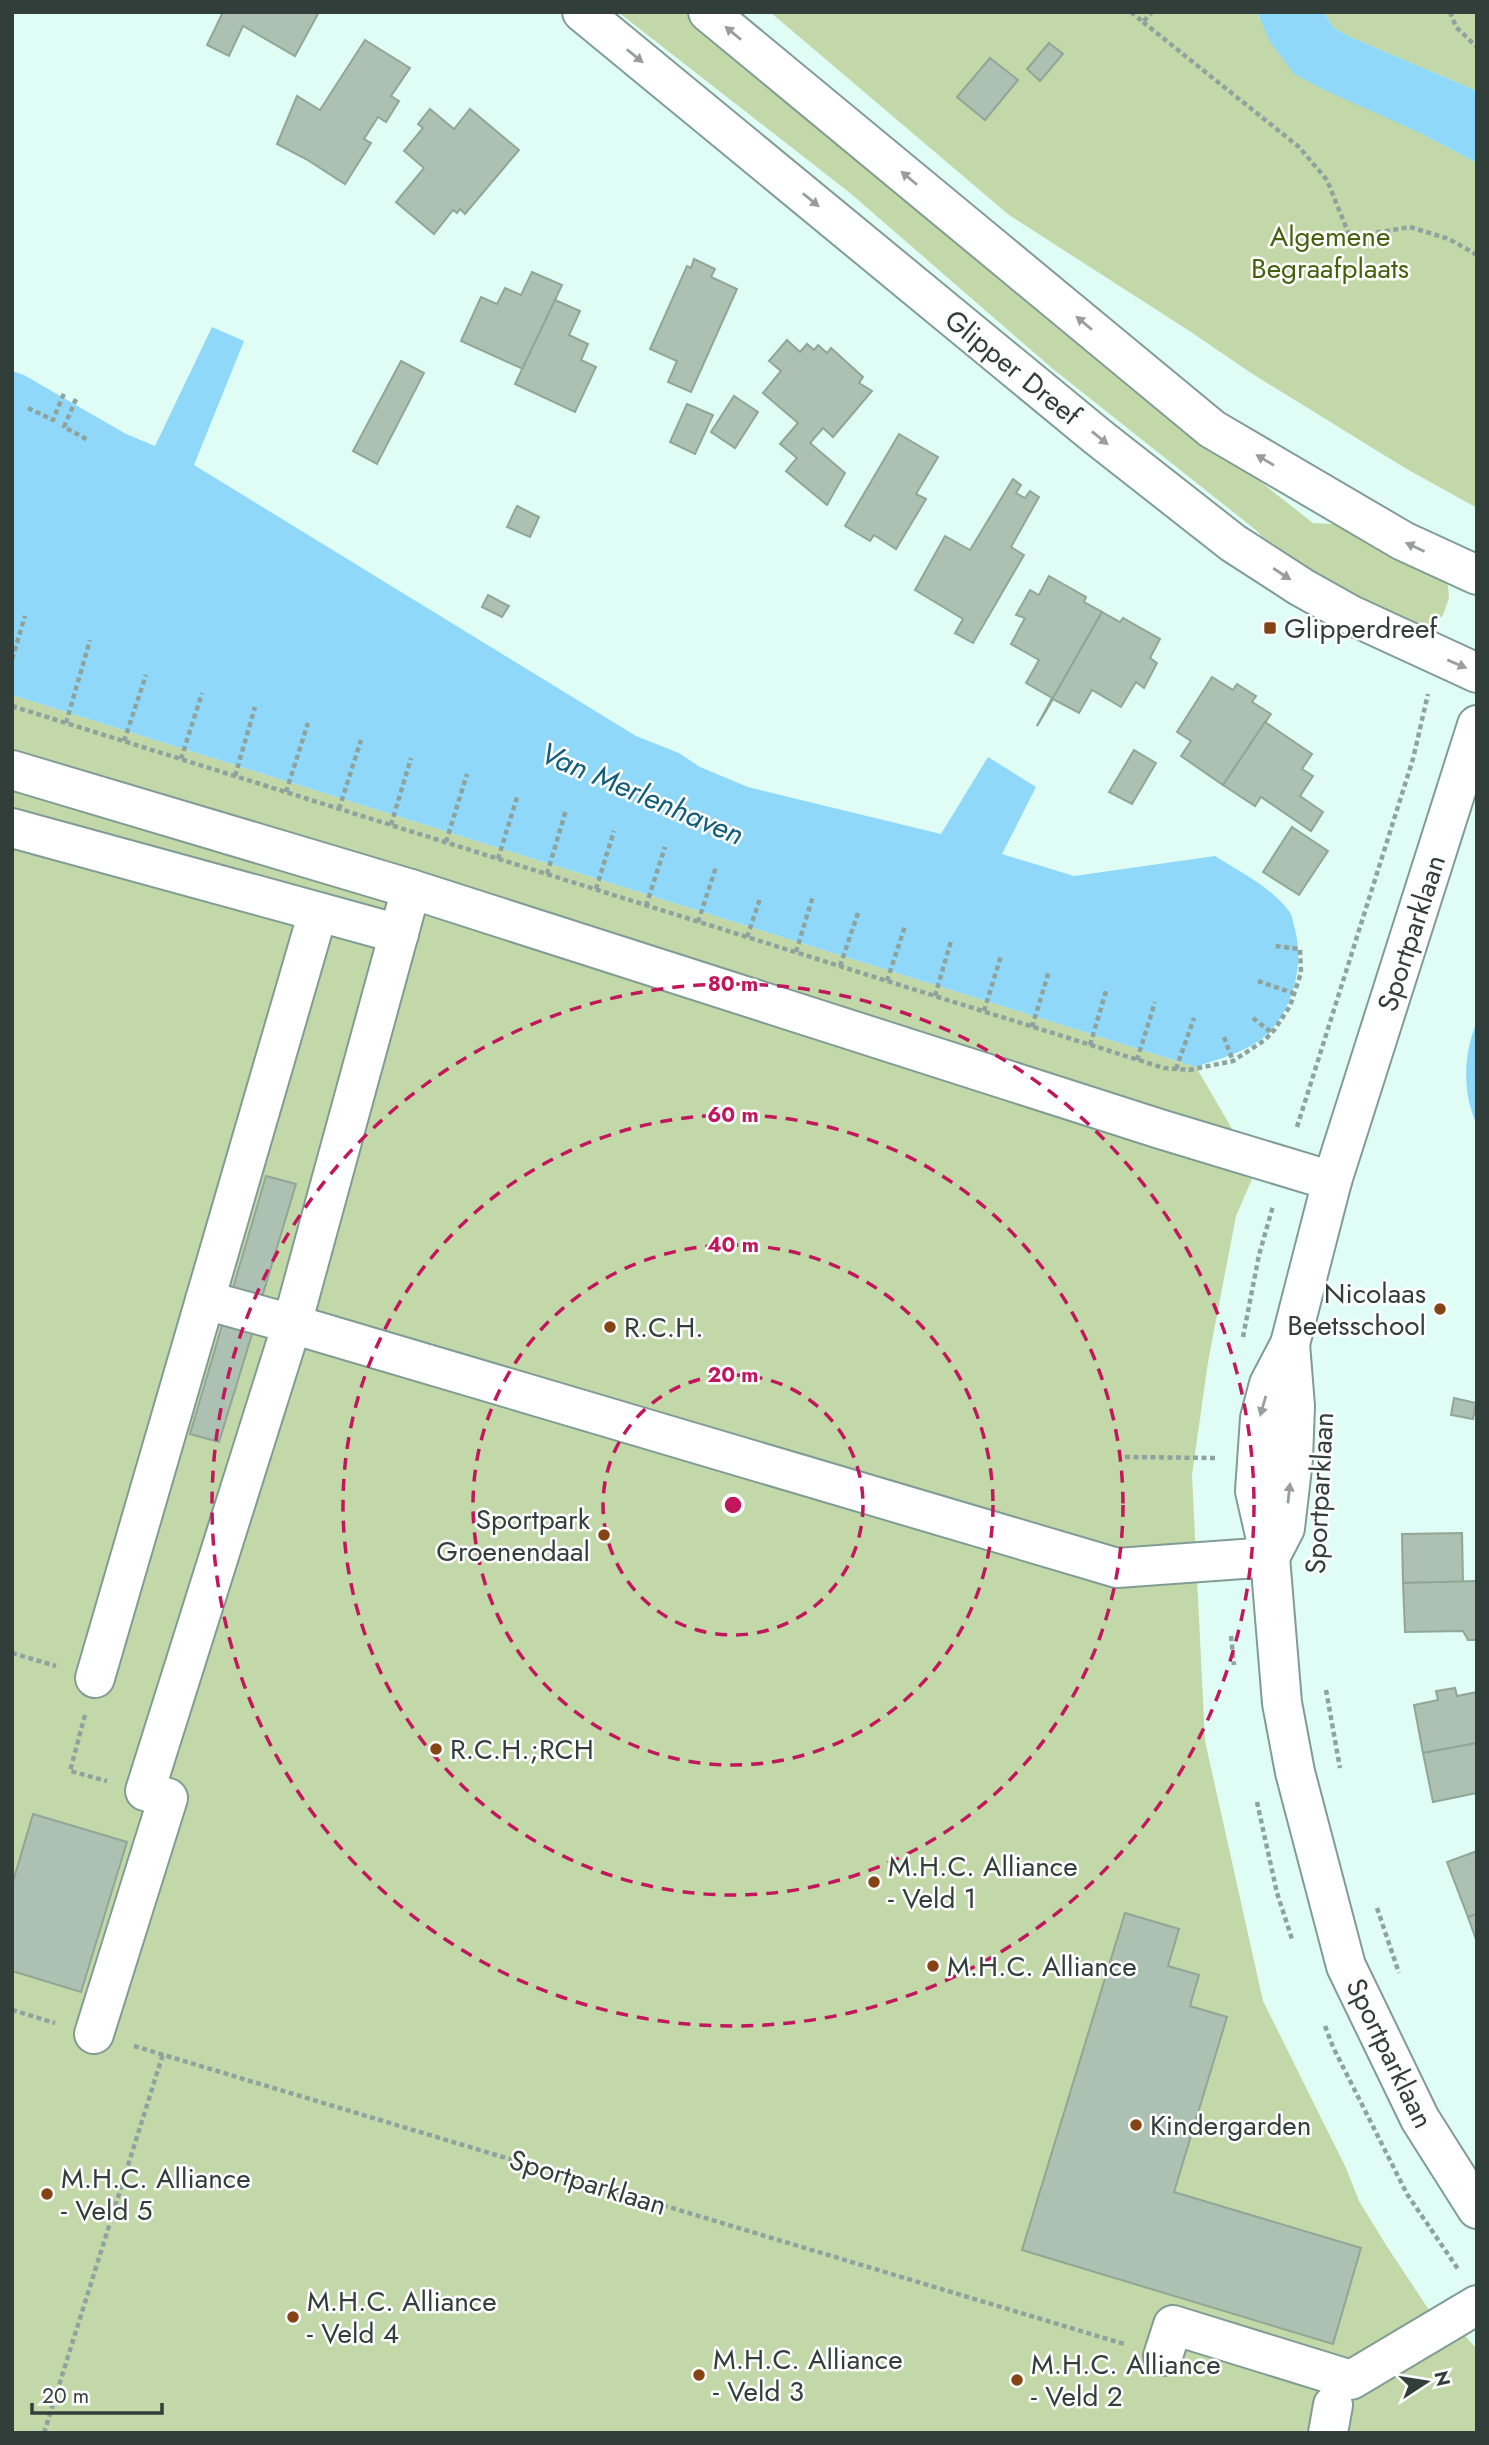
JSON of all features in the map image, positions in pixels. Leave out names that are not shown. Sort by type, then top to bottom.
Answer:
[{"type":"street","name":"Glipper Dreef","points":[[582,12],[1088,429],[1233,542],[1301,587],[1351,615],[1477,673]]},
{"type":"street","points":[[708,12],[1212,429],[1403,541],[1477,575]]},
{"type":"street","name":"Sportparklaan","points":[[1477,725],[1332,1181],[1290,1343],[1269,1384],[1259,1418],[1255,1458],[1255,1491],[1270,1557],[1282,1703],[1295,1772],[1346,1966],[1420,2119],[1477,2209]]},
{"type":"street","points":[[12,770],[411,889],[1160,1129],[1332,1181]]},
{"type":"street","points":[[12,828],[398,934]]},
{"type":"street","points":[[94,2034],[168,1798],[145,1791],[292,1324],[411,889]]},
{"type":"street","points":[[95,1678],[318,912]]},
{"type":"street","points":[[205,1300],[1117,1568],[1270,1557]]},
{"type":"street","points":[[1163,2356],[1172,2325],[1351,2380],[1477,2305]]},
{"type":"path","points":[[1131,12],[1299,147],[1327,180],[1350,237],[1410,227],[1449,239],[1477,255]]},
{"type":"path","points":[[1143,22],[1152,12]]},
{"type":"path","points":[[1450,12],[1456,27],[1477,47]]},
{"type":"path","points":[[28,408],[53,420],[65,391]]},
{"type":"path","points":[[76,399],[64,428],[88,440]]},
{"type":"path","points":[[12,659],[25,616]]},
{"type":"path","points":[[66,723],[90,640]]},
{"type":"path","points":[[124,741],[146,675]]},
{"type":"path","points":[[181,759],[202,693]]},
{"type":"path","points":[[12,706],[1164,1068],[1189,1070],[1233,1061],[1265,1041],[1290,1006],[1301,973],[1300,949],[1275,946]]},
{"type":"path","points":[[235,776],[255,707]]},
{"type":"path","points":[[286,793],[308,723]]},
{"type":"path","points":[[339,809],[361,740]]},
{"type":"path","points":[[391,825],[411,758]]},
{"type":"path","points":[[446,842],[467,774]]},
{"type":"path","points":[[498,859],[518,794]]},
{"type":"path","points":[[547,874],[566,810]]},
{"type":"path","points":[[596,889],[614,831]]},
{"type":"path","points":[[646,906],[665,847]]},
{"type":"path","points":[[698,922],[716,867]]},
{"type":"path","points":[[796,952],[813,896]]},
{"type":"path","points":[[747,937],[761,899]]},
{"type":"path","points":[[840,966],[859,910]]},
{"type":"path","points":[[887,981],[905,926]]},
{"type":"path","points":[[935,996],[951,941]]},
{"type":"path","points":[[984,1012],[1001,956]]},
{"type":"path","points":[[1032,1027],[1049,971]]},
{"type":"path","points":[[1258,981],[1293,993]]},
{"type":"path","points":[[1090,1045],[1107,991]]},
{"type":"path","points":[[1138,1060],[1156,1002]]},
{"type":"path","points":[[1176,1069],[1194,1018]]},
{"type":"path","points":[[1253,1018],[1272,1033]]},
{"type":"path","points":[[1224,1037],[1233,1061]]},
{"type":"path","points":[[12,1653],[95,1678],[70,1771],[145,1791]]},
{"type":"path","points":[[1325,1687],[1340,1768]]},
{"type":"path","name":"Sportparklaan","points":[[1374,1896],[1400,1976]]},
{"type":"path","name":"Sportparklaan","points":[[12,2010],[1163,2356]]},
{"type":"path","points":[[44,2433],[163,2054]]},
{"type":"green space","points":[[618,12],[684,12],[1108,362],[1313,523],[1351,525],[1447,575],[1449,598],[1443,615],[1426,629],[1403,623],[1283,561],[1257,531],[1053,369],[850,193]]},
{"type":"green space","name":"Algemene Begraafplaats","points":[[770,12],[1257,12],[1259,18],[1420,133],[1477,163],[1477,508],[1405,468],[1251,373],[1009,215]]},
{"type":"green space","points":[[1323,12],[1477,12],[1477,91],[1348,36],[1334,28]]},
{"type":"green space","name":"Sportpark Groenendaal","points":[[12,695],[1196,1067],[1256,1170],[1236,1216],[1208,1362],[1192,1475],[1205,1741],[1263,2001],[1346,2168],[1359,2201],[1386,2245],[1429,2310],[1454,2324],[1477,2349],[1477,2433],[12,2433]]},
{"type":"water","points":[[1257,12],[1323,12],[1334,28],[1348,36],[1477,91],[1477,163],[1294,74],[1270,42]]},
{"type":"water","name":"Van Merlenhaven","points":[[212,327],[244,341],[194,465],[636,736],[679,753],[700,767],[748,787],[941,834],[988,757],[1036,787],[1002,854],[1074,876],[1215,856],[1264,887],[1282,902],[1291,914],[1297,940],[1297,970],[1290,999],[1283,1013],[1258,1042],[1196,1067],[12,695],[12,371],[24,375],[126,434],[155,446]]},
{"type":"water","points":[[1477,1022],[1477,1125],[1469,1100],[1466,1074],[1469,1047]]},
{"type":"building","points":[[223,12],[319,12],[295,56],[243,26],[229,56],[207,45]]},
{"type":"building","points":[[365,40],[410,68],[391,96],[399,101],[386,122],[378,117],[364,139],[371,143],[345,184],[277,144],[297,96],[320,110]]},
{"type":"building","points":[[1049,43],[1063,54],[1040,81],[1027,69]]},
{"type":"building","points":[[990,58],[1018,80],[985,120],[957,97]]},
{"type":"building","points":[[430,109],[454,129],[470,109],[519,150],[465,214],[460,209],[457,213],[453,210],[434,234],[396,202],[424,168],[404,151],[423,128],[418,124]]},
{"type":"building","points":[[694,259],[715,269],[711,277],[737,289],[691,392],[668,382],[677,361],[650,349],[687,266],[691,268]]},
{"type":"building","points":[[532,272],[562,285],[523,369],[461,341],[481,297],[497,304],[505,288],[521,295]]},
{"type":"building","points":[[555,300],[580,311],[569,335],[588,344],[581,360],[596,367],[575,412],[515,384]]},
{"type":"building","points":[[787,340],[800,352],[807,344],[814,350],[818,345],[827,353],[831,348],[863,377],[859,383],[872,391],[833,437],[823,428],[810,443],[845,473],[827,505],[786,471],[797,458],[780,444],[798,423],[763,393],[781,371],[769,361]]},
{"type":"building","points":[[401,361],[424,373],[377,464],[353,451]]},
{"type":"building","points":[[734,396],[758,412],[735,448],[711,432]]},
{"type":"building","points":[[687,404],[713,415],[695,454],[670,442]]},
{"type":"building","points":[[899,434],[938,457],[916,494],[926,499],[896,549],[874,535],[870,541],[845,526]]},
{"type":"building","points":[[1013,479],[1021,485],[1016,493],[1025,498],[1030,491],[1039,497],[1011,547],[1024,555],[973,643],[955,633],[963,619],[915,590],[945,536],[970,550]]},
{"type":"building","points":[[517,506],[539,517],[530,537],[507,527]]},
{"type":"building","points":[[1049,576],[1086,597],[1084,602],[1102,612],[1037,726],[1052,698],[1026,683],[1039,660],[1011,644],[1025,618],[1016,615],[1030,590],[1039,595]]},
{"type":"building","points":[[488,595],[509,606],[502,617],[482,607]]},
{"type":"building","points":[[1102,612],[1120,622],[1123,618],[1160,639],[1150,658],[1157,663],[1144,688],[1136,682],[1121,707],[1092,690],[1079,713],[1053,699],[1037,726]]},
{"type":"building","points":[[1212,677],[1233,690],[1237,684],[1256,696],[1252,702],[1271,714],[1223,785],[1181,756],[1191,741],[1177,732]]},
{"type":"building","points":[[1265,722],[1312,754],[1302,769],[1313,776],[1300,796],[1323,812],[1311,831],[1261,797],[1255,806],[1223,785]]},
{"type":"building","points":[[1134,750],[1156,763],[1132,804],[1109,792]]},
{"type":"building","points":[[1292,827],[1328,851],[1299,895],[1263,872]]},
{"type":"building","points":[[266,1176],[296,1184],[262,1297],[233,1288]]},
{"type":"building","points":[[223,1322],[253,1331],[219,1442],[190,1434]]},
{"type":"building","points":[[1454,1398],[1476,1403],[1473,1419],[1451,1415]]},
{"type":"building","points":[[1462,1533],[1463,1582],[1403,1583],[1402,1534]]},
{"type":"building","points":[[1477,1581],[1477,1640],[1468,1640],[1463,1631],[1405,1632],[1403,1583]]},
{"type":"building","points":[[1455,1688],[1457,1696],[1477,1692],[1477,1743],[1423,1753],[1414,1705],[1438,1700],[1436,1691]]},
{"type":"building","points":[[1477,1743],[1477,1793],[1433,1802],[1423,1753]]},
{"type":"building","points":[[33,1814],[127,1842],[81,1992],[12,1971],[12,1885]]},
{"type":"building","points":[[1477,1851],[1477,1914],[1468,1917],[1447,1862]]},
{"type":"building","points":[[1125,1913],[1179,1929],[1168,1966],[1199,1975],[1190,2006],[1227,2017],[1174,2192],[1361,2248],[1333,2344],[1022,2250]]},
{"type":"building","points":[[1477,1914],[1477,1942],[1468,1917]]},
{"type":"place","name":"Glipperdreef","points":[[1270,628]]},
{"type":"place","name":"Nicolaas Beetsschool","points":[[1440,1309]]},
{"type":"place","name":"R.C.H.","points":[[610,1327]]},
{"type":"place","name":"Sportpark Groenendaal","points":[[604,1535]]},
{"type":"place","name":"R.C.H.;RCH","points":[[436,1749]]},
{"type":"place","name":"M.H.C. Alliance - Veld 1","points":[[874,1882]]},
{"type":"place","name":"M.H.C. Alliance","points":[[933,1966]]},
{"type":"place","name":"Kindergarden","points":[[1136,2125]]},
{"type":"place","name":"M.H.C. Alliance - Veld 5","points":[[47,2194]]},
{"type":"place","name":"M.H.C. Alliance - Veld 4","points":[[293,2317]]},
{"type":"place","name":"M.H.C. Alliance - Veld 3","points":[[699,2375]]},
{"type":"place","name":"M.H.C. Alliance - Veld 2","points":[[1017,2380]]}]
